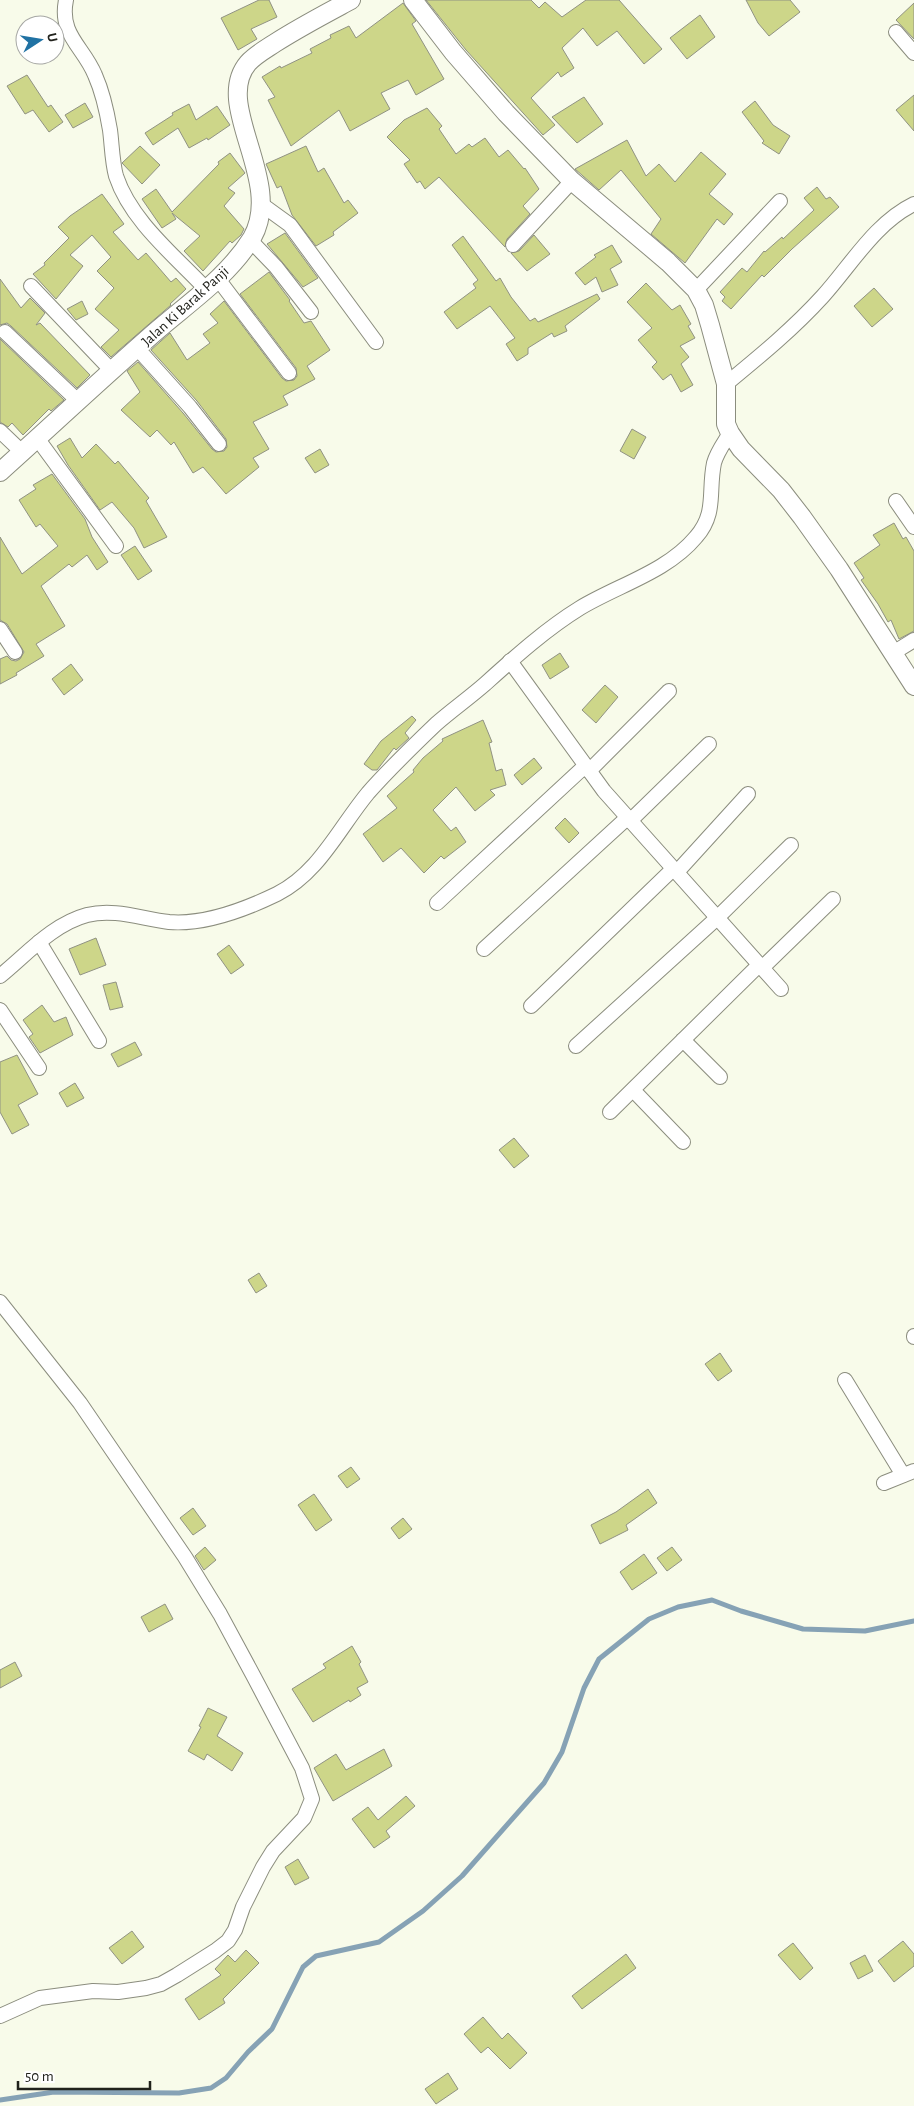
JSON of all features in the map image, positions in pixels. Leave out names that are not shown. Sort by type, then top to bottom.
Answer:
[{"type":"street","points":[[66,0],[63,17],[66,27],[88,60],[100,88],[108,120],[116,174],[132,209],[143,223],[212,284],[290,373]]},
{"type":"street","name":"Jalan Ki Barak Panji","points":[[0,472],[111,370],[212,284],[250,240],[258,224],[261,204],[259,180],[237,98],[241,74],[248,62],[263,51],[351,0]]},
{"type":"street","points":[[413,0],[454,52],[506,112],[572,181],[660,256],[696,290],[704,305],[726,384],[726,424],[730,433],[741,449],[781,490],[802,517],[839,569],[914,686]]},
{"type":"street","points":[[896,32],[914,53]]},
{"type":"street","points":[[513,245],[572,181]]},
{"type":"street","points":[[696,290],[780,201]]},
{"type":"street","points":[[261,204],[290,225],[376,342]]},
{"type":"street","points":[[726,384],[787,333],[883,227],[895,216],[914,204]]},
{"type":"street","points":[[250,240],[276,267],[311,312]]},
{"type":"street","points":[[31,286],[111,370]]},
{"type":"street","points":[[5,332],[78,401]]},
{"type":"street","points":[[137,348],[190,406],[219,444]]},
{"type":"street","points":[[0,432],[22,452]]},
{"type":"street","points":[[0,976],[40,942],[71,921],[88,915],[120,913],[154,920],[188,921],[226,913],[279,893],[315,863],[367,795],[402,756],[510,661],[579,609],[655,569],[694,540],[707,522],[712,497],[715,461],[730,433]]},
{"type":"street","points":[[37,438],[116,546]]},
{"type":"street","points":[[896,501],[914,526]]},
{"type":"street","points":[[0,630],[15,652]]},
{"type":"street","points":[[893,653],[914,640]]},
{"type":"street","points":[[510,661],[587,768],[629,819],[781,989]]},
{"type":"street","points":[[437,903],[587,768],[669,691]]},
{"type":"street","points":[[484,949],[629,819],[709,744]]},
{"type":"street","points":[[531,1006],[675,871],[748,794]]},
{"type":"street","points":[[576,1046],[717,918],[791,845]]},
{"type":"street","points":[[610,1112],[760,966],[834,899]]},
{"type":"street","points":[[40,942],[99,1041]]},
{"type":"street","points":[[0,1010],[40,1068]]},
{"type":"street","points":[[683,1040],[720,1077]]},
{"type":"street","points":[[633,1090],[683,1142]]},
{"type":"street","points":[[0,1302],[80,1403],[185,1557],[220,1614],[302,1768],[312,1799],[304,1818],[273,1851],[263,1867],[243,1907],[235,1930],[228,1941],[215,1951],[161,1984],[118,1992],[93,1991],[40,1998],[0,2016]]},
{"type":"street","points":[[845,1380],[908,1473],[884,1483]]},
{"type":"building","points":[[259,0],[269,0],[277,17],[251,29],[257,39],[238,50],[221,18]]},
{"type":"building","points":[[426,0],[531,0],[539,8],[545,2],[562,17],[586,0],[619,0],[662,49],[644,64],[617,31],[597,46],[583,28],[562,48],[574,68],[561,77],[558,72],[531,98],[555,125],[543,135],[466,50]]},
{"type":"building","points":[[746,0],[790,0],[800,12],[769,36],[758,23]]},
{"type":"building","points":[[403,3],[416,21],[412,24],[444,79],[416,95],[408,80],[381,93],[390,109],[350,131],[339,110],[291,146],[268,100],[275,97],[262,77],[280,66],[281,68],[312,53],[310,49],[331,38],[330,35],[349,26],[356,38]]},
{"type":"building","points":[[914,3],[914,39],[896,20]]},
{"type":"building","points":[[700,15],[715,37],[687,59],[670,38]]},
{"type":"building","points":[[27,75],[48,107],[51,105],[63,122],[49,132],[33,110],[25,114],[7,86]]},
{"type":"building","points":[[914,95],[914,131],[896,110]]},
{"type":"building","points":[[584,97],[603,124],[577,143],[552,117]]},
{"type":"building","points":[[755,101],[773,125],[790,136],[779,154],[762,143],[764,141],[742,112]]},
{"type":"building","points":[[85,103],[93,117],[73,128],[65,115]]},
{"type":"building","points":[[189,104],[196,120],[217,106],[230,125],[208,140],[207,138],[189,148],[178,128],[153,145],[145,133],[173,115],[172,113]]},
{"type":"building","points":[[427,108],[442,126],[439,129],[456,154],[469,144],[472,147],[485,138],[499,157],[508,150],[525,168],[539,189],[523,206],[530,214],[507,239],[505,247],[439,177],[425,189],[420,181],[417,183],[404,164],[410,160],[387,137],[404,120]]},
{"type":"building","points":[[627,140],[646,176],[659,164],[675,182],[701,152],[726,174],[709,194],[733,214],[724,225],[717,219],[685,263],[651,234],[661,219],[621,170],[599,190],[575,169]]},
{"type":"building","points":[[140,146],[160,165],[142,184],[122,163]]},
{"type":"building","points":[[306,146],[318,172],[324,168],[344,203],[348,200],[358,213],[333,232],[334,235],[316,246],[292,215],[281,186],[277,188],[266,164]]},
{"type":"building","points":[[230,153],[245,173],[228,188],[235,193],[224,206],[244,229],[241,235],[232,243],[230,241],[203,271],[184,251],[200,236],[172,213],[176,219],[162,228],[142,199],[156,189],[172,212],[219,164],[218,162]]},
{"type":"building","points":[[817,187],[826,199],[830,197],[839,207],[764,277],[762,275],[731,309],[722,301],[725,297],[720,292],[742,268],[747,272],[764,251],[782,237],[783,239],[814,210],[804,198]]},
{"type":"building","points":[[102,194],[124,224],[113,232],[138,260],[146,253],[171,282],[176,278],[186,289],[171,305],[111,357],[101,347],[119,330],[95,309],[114,288],[97,271],[111,257],[92,235],[70,255],[83,266],[56,299],[33,274],[45,265],[44,263],[69,238],[58,227],[70,216]]},
{"type":"building","points":[[285,233],[318,278],[303,287],[267,244]]},
{"type":"building","points":[[534,235],[550,254],[527,271],[511,253],[519,251]]},
{"type":"building","points":[[463,236],[496,281],[500,278],[511,297],[530,321],[535,318],[538,322],[597,294],[600,299],[565,326],[567,331],[554,337],[552,333],[528,348],[528,354],[517,361],[506,344],[515,338],[490,306],[457,329],[444,312],[476,288],[473,284],[478,280],[452,245]]},
{"type":"building","points":[[612,245],[622,262],[610,269],[618,285],[602,292],[596,277],[585,285],[575,273],[596,257],[594,255]]},
{"type":"building","points":[[269,272],[304,323],[311,321],[330,350],[307,366],[315,379],[283,396],[288,405],[253,422],[269,449],[253,458],[259,467],[226,494],[203,467],[193,473],[174,442],[171,445],[157,430],[150,437],[121,410],[140,392],[127,371],[138,362],[212,449],[216,452],[224,451],[227,447],[226,439],[197,401],[151,350],[170,333],[187,360],[210,343],[203,334],[218,323],[210,314],[224,301],[282,378],[286,381],[294,380],[297,376],[296,368],[240,294]]},
{"type":"building","points":[[0,279],[21,308],[30,298],[45,313],[36,325],[40,323],[90,375],[77,388],[11,326],[7,323],[0,325]]},
{"type":"building","points":[[646,283],[672,310],[680,305],[691,324],[688,326],[695,338],[680,346],[689,357],[681,364],[693,385],[681,392],[671,374],[663,380],[652,367],[657,362],[638,340],[652,328],[627,302]]},
{"type":"building","points":[[874,288],[893,309],[872,327],[854,306]]},
{"type":"building","points":[[82,301],[88,314],[76,320],[67,309]]},
{"type":"building","points":[[0,339],[64,400],[51,411],[49,409],[23,435],[12,423],[8,427],[0,422]]},
{"type":"building","points":[[632,429],[646,437],[634,459],[620,451]]},
{"type":"building","points":[[70,438],[82,458],[96,444],[115,464],[118,461],[149,498],[146,501],[167,537],[144,548],[134,528],[112,502],[100,510],[57,446]]},
{"type":"building","points":[[320,449],[329,465],[315,473],[305,458]]},
{"type":"building","points":[[52,474],[85,519],[92,537],[108,562],[97,570],[87,555],[72,567],[69,564],[41,586],[65,626],[36,644],[44,656],[16,673],[17,675],[0,684],[0,659],[7,656],[11,660],[16,661],[20,659],[24,652],[7,624],[0,620],[0,537],[22,574],[58,546],[40,524],[36,527],[19,500],[36,489],[33,485]]},
{"type":"building","points":[[894,523],[903,539],[906,537],[914,551],[914,631],[899,639],[891,620],[888,622],[861,580],[864,578],[854,563],[880,545],[873,535]]},
{"type":"building","points":[[135,546],[152,571],[138,580],[121,555]]},
{"type":"building","points":[[560,653],[569,667],[550,679],[542,665]]},
{"type":"building","points":[[71,664],[83,680],[64,695],[52,679]]},
{"type":"building","points":[[605,685],[618,697],[596,723],[582,710]]},
{"type":"building","points":[[412,716],[416,720],[405,733],[409,738],[396,750],[394,748],[377,770],[372,770],[364,764],[381,741]]},
{"type":"building","points":[[483,720],[492,742],[489,743],[496,771],[502,769],[506,785],[490,790],[495,795],[475,811],[456,787],[433,810],[451,831],[456,827],[466,842],[444,859],[441,856],[424,873],[401,848],[383,862],[363,834],[397,808],[387,796],[414,772],[413,770],[423,758],[443,741],[442,739]]},
{"type":"building","points":[[534,758],[542,768],[522,785],[514,775]]},
{"type":"building","points":[[565,818],[579,833],[569,843],[555,828]]},
{"type":"building","points":[[96,938],[106,965],[80,975],[69,949]]},
{"type":"building","points":[[229,945],[244,965],[231,974],[217,954]]},
{"type":"building","points":[[116,982],[123,1007],[110,1010],[103,985]]},
{"type":"building","points":[[42,1005],[54,1022],[66,1017],[73,1035],[40,1053],[29,1037],[33,1034],[23,1020]]},
{"type":"building","points":[[135,1042],[142,1055],[118,1067],[111,1054]]},
{"type":"building","points":[[17,1055],[38,1094],[18,1105],[29,1125],[12,1134],[0,1112],[0,1062]]},
{"type":"building","points":[[75,1083],[84,1098],[67,1107],[59,1093]]},
{"type":"building","points":[[514,1138],[529,1156],[514,1168],[499,1150]]},
{"type":"building","points":[[259,1273],[267,1286],[256,1293],[248,1280]]},
{"type":"building","points":[[720,1353],[732,1371],[718,1381],[705,1364]]},
{"type":"building","points":[[351,1467],[360,1479],[347,1488],[338,1476]]},
{"type":"building","points":[[648,1489],[657,1503],[626,1525],[628,1530],[600,1544],[591,1525],[616,1512]]},
{"type":"building","points":[[314,1494],[332,1520],[316,1531],[298,1505]]},
{"type":"building","points":[[193,1508],[206,1526],[193,1535],[180,1518]]},
{"type":"building","points":[[403,1518],[412,1529],[399,1539],[391,1528]]},
{"type":"building","points":[[205,1547],[216,1560],[204,1570],[195,1556]]},
{"type":"building","points":[[672,1547],[682,1560],[667,1571],[657,1558]]},
{"type":"building","points":[[644,1554],[657,1573],[632,1590],[620,1572]]},
{"type":"building","points":[[165,1604],[173,1619],[149,1632],[141,1617]]},
{"type":"building","points":[[352,1646],[361,1662],[359,1664],[368,1682],[357,1688],[361,1695],[350,1702],[349,1700],[313,1722],[292,1689],[326,1668],[323,1664]]},
{"type":"building","points":[[15,1662],[22,1676],[0,1688],[0,1670]]},
{"type":"building","points":[[208,1708],[227,1717],[217,1736],[243,1753],[232,1771],[207,1754],[204,1760],[188,1751],[201,1727],[199,1726]]},
{"type":"building","points":[[384,1749],[392,1766],[333,1801],[314,1768],[336,1754],[346,1770]]},
{"type":"building","points":[[406,1796],[415,1806],[386,1831],[390,1837],[374,1848],[352,1819],[368,1807],[378,1820]]},
{"type":"building","points":[[298,1859],[309,1878],[295,1885],[285,1867]]},
{"type":"building","points":[[132,1931],[144,1947],[122,1964],[109,1948]]},
{"type":"building","points":[[903,1941],[914,1954],[914,1966],[894,1982],[878,1961]]},
{"type":"building","points":[[793,1943],[813,1968],[800,1980],[778,1955]]},
{"type":"building","points":[[246,1950],[259,1963],[223,1999],[225,2003],[199,2020],[185,1999],[221,1975],[215,1969],[228,1955],[235,1962]]},
{"type":"building","points":[[626,1954],[636,1968],[582,2009],[572,1996]]},
{"type":"building","points":[[865,1955],[873,1971],[858,1979],[850,1963]]},
{"type":"building","points":[[483,2017],[502,2039],[508,2033],[527,2053],[510,2069],[488,2047],[481,2053],[464,2034]]},
{"type":"building","points":[[448,2073],[458,2089],[436,2104],[425,2089]]},
{"type":"waterway","points":[[0,2100],[54,2092],[179,2093],[211,2088],[226,2078],[248,2052],[272,2029],[303,1967],[316,1956],[379,1942],[423,1911],[462,1876],[544,1783],[562,1752],[584,1688],[599,1659],[649,1619],[678,1607],[712,1600],[741,1611],[803,1629],[865,1631],[914,1621]]}]
